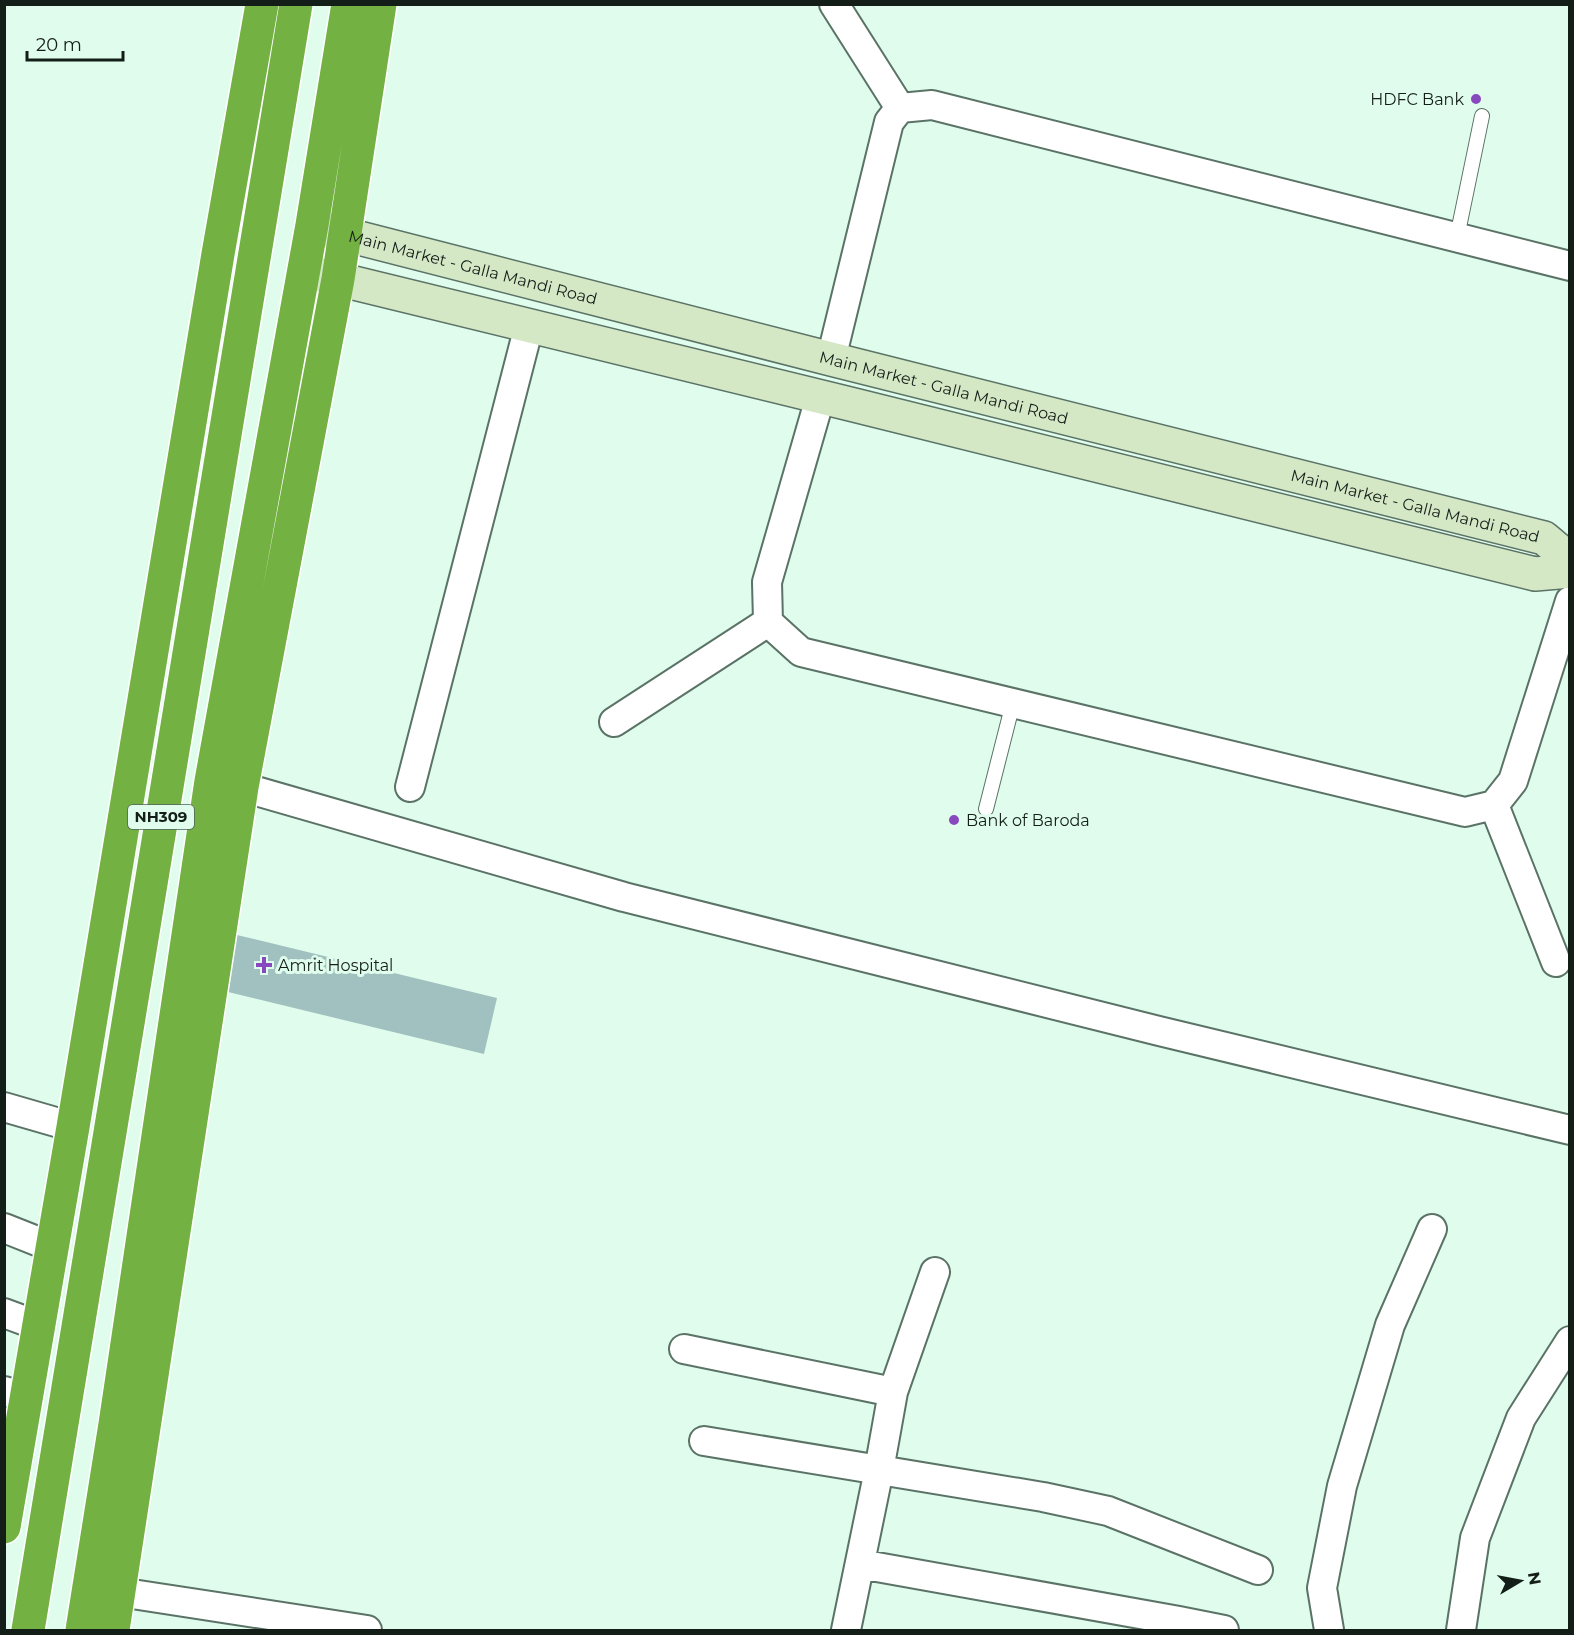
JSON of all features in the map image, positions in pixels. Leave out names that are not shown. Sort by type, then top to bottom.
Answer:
[{"type":"highway","points":[[5,1518],[15,1394],[39,1326],[218,254],[262,4]]},
{"type":"highway","name":"NH309","points":[[28,1630],[296,4]]},
{"type":"highway","name":"NH309","points":[[82,1630],[104,1589],[115,1424],[200,957],[290,348],[348,4]]},
{"type":"highway","points":[[227,784],[338,279],[380,4]]},
{"type":"highway","points":[[218,254],[303,270]]},
{"type":"highway","points":[[242,339],[290,348]]},
{"type":"highway","points":[[73,1127],[109,1134]]},
{"type":"highway","points":[[104,1589],[113,1630]]},
{"type":"street","points":[[834,4],[900,108]]},
{"type":"street","points":[[1569,266],[932,105],[900,108],[889,122],[831,359],[767,582],[768,622],[801,652],[1465,812],[1494,805],[1513,781],[1569,601]]},
{"type":"street","name":"Main Market - Galla Mandi Road","points":[[312,225],[831,359],[1544,538],[1569,560]]},
{"type":"street","points":[[303,270],[1535,574],[1569,570]]},
{"type":"street","points":[[410,787],[530,326]]},
{"type":"street","points":[[614,722],[768,622]]},
{"type":"street","points":[[227,784],[624,897],[1171,1034],[1569,1130]]},
{"type":"street","points":[[1494,805],[1556,962]]},
{"type":"street","points":[[4,1107],[73,1127]]},
{"type":"street","points":[[4,1228],[52,1247]]},
{"type":"street","points":[[1329,1630],[1322,1588],[1342,1486],[1390,1325],[1432,1229]]},
{"type":"street","points":[[846,1630],[893,1392],[934,1272]]},
{"type":"street","points":[[4,1313],[39,1326]]},
{"type":"street","points":[[1461,1630],[1475,1538],[1521,1418],[1569,1341]]},
{"type":"street","points":[[684,1349],[893,1392]]},
{"type":"street","points":[[704,1441],[1043,1497],[1108,1511],[1258,1570]]},
{"type":"street","points":[[860,1564],[1224,1630]]},
{"type":"street","points":[[104,1589],[367,1630]]},
{"type":"lane","points":[[1457,237],[1482,116]]},
{"type":"lane","points":[[986,809],[1013,703]]},
{"type":"building","points":[[237,935],[497,998],[484,1054],[224,991]]},
{"type":"place","name":"HDFC Bank","points":[[1476,99]]},
{"type":"place","name":"Bank of Baroda","points":[[954,820]]},
{"type":"place","name":"Amrit Hospital","points":[[264,965]]}]
